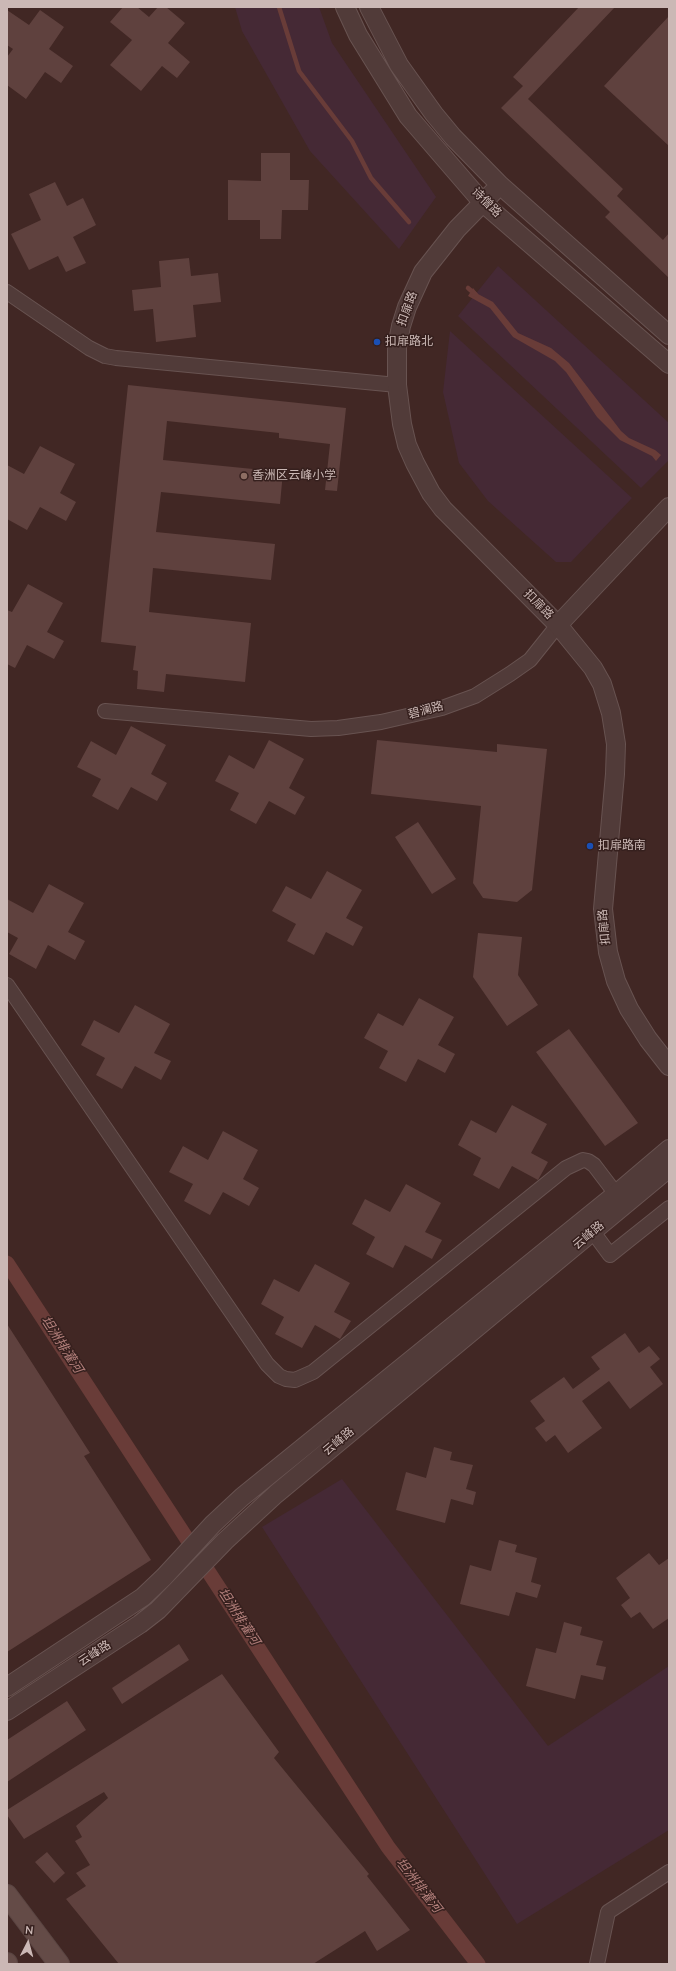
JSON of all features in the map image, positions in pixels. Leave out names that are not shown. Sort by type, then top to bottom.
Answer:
[{"type":"main road","points":[[7,1895],[58,1964]]},
{"type":"street","name":"诗僧路","points":[[345,7],[358,35],[408,116],[483,203],[669,364]]},
{"type":"street","name":"诗僧路","points":[[369,7],[399,65],[422,98],[453,137],[500,186],[669,336]]},
{"type":"street","name":"扣扉路","points":[[500,186],[457,229],[423,272],[407,307],[401,326],[397,347],[396,385],[402,424],[407,445],[431,493],[460,528],[558,625],[593,668],[604,689],[615,729],[615,774],[603,909],[606,941],[611,967],[620,993],[637,1025],[669,1066]]},
{"type":"street","points":[[7,292],[90,348],[111,357],[396,385]]},
{"type":"street","name":"碧澜路","points":[[105,711],[311,728],[338,728],[381,722],[442,708],[475,696],[530,660],[558,625],[669,507]]},
{"type":"street","points":[[7,985],[267,1364],[278,1376],[286,1379],[295,1380],[313,1372],[566,1168],[583,1160],[588,1161],[594,1165],[616,1194]]},
{"type":"street","name":"云峰路","points":[[7,1687],[143,1597],[213,1524],[242,1497],[616,1194],[669,1148]]},
{"type":"street","name":"云峰路","points":[[7,1711],[140,1624],[158,1610],[225,1541],[259,1510],[669,1168]]},
{"type":"street","points":[[593,1232],[610,1255],[669,1208]]},
{"type":"street","points":[[597,1964],[608,1912],[669,1872]]},
{"type":"shaded area","points":[[235,7],[319,7],[332,43],[436,197],[399,249],[310,151],[242,31]]},
{"type":"shaded area","points":[[498,266],[669,423],[669,460],[641,488],[458,316]]},
{"type":"shaded area","points":[[473,288],[478,294],[493,302],[518,333],[551,348],[569,363],[621,431],[629,438],[655,450],[661,455],[656,461],[652,456],[620,440],[597,417],[566,372],[555,361],[513,337],[490,308],[468,296]]},
{"type":"shaded area","points":[[450,331],[632,498],[571,562],[556,562],[488,501],[459,463],[443,392]]},
{"type":"shaded area","points":[[342,1479],[548,1746],[669,1666],[669,1830],[517,1924],[262,1527]]},
{"type":"building","points":[[123,7],[137,7],[149,17],[158,7],[166,7],[185,23],[168,43],[190,62],[177,78],[162,66],[141,91],[110,65],[132,40],[110,22]]},
{"type":"building","points":[[579,7],[615,7],[528,99],[623,189],[617,196],[663,240],[669,233],[669,278],[605,217],[610,212],[501,108],[523,86],[513,77]]},
{"type":"building","points":[[7,10],[29,25],[40,10],[64,27],[49,49],[73,66],[61,83],[45,72],[26,99],[7,85],[7,57],[13,49],[7,45]]},
{"type":"building","points":[[669,16],[669,146],[604,86]]},
{"type":"building","points":[[261,153],[290,153],[290,180],[309,180],[308,210],[282,210],[281,239],[260,239],[260,220],[228,220],[228,180],[261,181]]},
{"type":"building","points":[[55,182],[67,206],[83,198],[96,225],[73,237],[86,263],[66,272],[58,256],[29,270],[11,234],[41,220],[29,194]]},
{"type":"building","points":[[189,258],[191,276],[218,273],[221,302],[193,305],[196,337],[156,342],[153,309],[134,311],[132,290],[161,287],[159,261]]},
{"type":"building","points":[[128,385],[346,408],[337,491],[325,490],[330,444],[279,438],[279,433],[167,421],[163,460],[283,472],[280,504],[161,492],[156,532],[275,544],[271,580],[153,568],[149,612],[251,623],[245,682],[166,674],[164,692],[137,689],[138,671],[133,670],[136,646],[101,642]]},
{"type":"building","points":[[40,446],[75,464],[60,493],[76,502],[66,521],[40,507],[27,530],[7,519],[7,465],[24,474]]},
{"type":"building","points":[[28,584],[63,603],[47,632],[64,641],[54,659],[27,645],[15,668],[7,664],[7,610],[12,612]]},
{"type":"building","points":[[131,726],[166,745],[151,774],[167,783],[157,801],[131,787],[118,810],[92,796],[101,779],[77,767],[91,741],[116,755]]},
{"type":"building","points":[[269,740],[304,759],[289,788],[305,797],[295,815],[269,801],[256,824],[230,810],[239,793],[215,781],[229,755],[254,769]]},
{"type":"building","points":[[377,740],[497,752],[497,744],[547,749],[532,890],[517,902],[483,898],[473,883],[481,806],[371,794]]},
{"type":"building","points":[[418,822],[456,879],[432,894],[395,837]]},
{"type":"building","points":[[327,871],[362,890],[346,918],[363,927],[353,946],[326,932],[314,955],[287,941],[296,924],[272,911],[286,886],[311,899]]},
{"type":"building","points":[[49,884],[84,903],[68,932],[85,941],[75,960],[48,945],[36,969],[9,954],[18,938],[7,932],[7,899],[33,913]]},
{"type":"building","points":[[478,933],[522,937],[518,975],[538,1005],[507,1026],[473,977]]},
{"type":"building","points":[[419,998],[454,1017],[438,1045],[455,1054],[445,1073],[418,1059],[406,1082],[379,1068],[388,1051],[364,1038],[378,1013],[403,1026]]},
{"type":"building","points":[[135,1005],[170,1024],[154,1053],[171,1061],[161,1080],[135,1066],[122,1089],[96,1075],[105,1058],[81,1045],[94,1020],[119,1033]]},
{"type":"building","points":[[569,1029],[638,1123],[605,1146],[536,1052]]},
{"type":"building","points":[[512,1105],[547,1124],[531,1153],[548,1162],[538,1180],[512,1166],[499,1189],[473,1175],[481,1158],[458,1145],[471,1120],[496,1133]]},
{"type":"building","points":[[223,1131],[258,1150],[243,1179],[259,1188],[249,1206],[223,1192],[210,1215],[184,1201],[193,1184],[169,1172],[183,1146],[208,1160]]},
{"type":"building","points":[[406,1184],[441,1203],[425,1232],[442,1240],[432,1259],[405,1245],[393,1268],[366,1254],[375,1237],[352,1224],[365,1199],[390,1212]]},
{"type":"building","points":[[315,1264],[350,1283],[334,1312],[351,1321],[340,1339],[315,1325],[302,1348],[275,1334],[284,1317],[261,1304],[274,1279],[299,1292]]},
{"type":"building","points":[[7,1324],[90,1453],[84,1456],[151,1560],[7,1652]]},
{"type":"building","points":[[625,1333],[639,1353],[649,1346],[660,1359],[650,1367],[663,1384],[630,1409],[609,1381],[582,1401],[602,1428],[568,1453],[555,1435],[546,1442],[535,1428],[545,1421],[530,1401],[564,1377],[573,1389],[600,1369],[591,1357]]},
{"type":"building","points":[[434,1447],[452,1452],[450,1460],[473,1465],[466,1489],[476,1492],[473,1505],[451,1499],[445,1523],[396,1510],[406,1472],[426,1478]]},
{"type":"building","points":[[499,1540],[517,1545],[515,1552],[537,1558],[531,1582],[541,1585],[537,1598],[516,1592],[509,1616],[460,1604],[470,1565],[491,1571]]},
{"type":"building","points":[[649,1553],[659,1565],[669,1558],[669,1618],[653,1629],[640,1612],[631,1618],[621,1605],[630,1598],[616,1578]]},
{"type":"building","points":[[564,1622],[582,1627],[580,1635],[603,1641],[596,1665],[606,1667],[603,1680],[581,1675],[575,1699],[526,1686],[536,1648],[556,1653]]},
{"type":"building","points":[[179,1644],[189,1660],[122,1704],[112,1688]]},
{"type":"building","points":[[222,1674],[279,1752],[274,1758],[369,1874],[367,1876],[410,1930],[377,1951],[365,1931],[313,1964],[119,1964],[66,1899],[86,1886],[76,1873],[90,1865],[75,1841],[82,1837],[76,1826],[108,1798],[104,1792],[24,1839],[7,1815],[7,1810]]},
{"type":"building","points":[[67,1701],[86,1730],[7,1782],[7,1740]]},
{"type":"building","points":[[47,1852],[65,1873],[54,1883],[35,1862]]},
{"type":"waterway","points":[[279,7],[299,71],[352,141],[371,178],[409,222]]},
{"type":"waterway","points":[[468,288],[476,295]]},
{"type":"waterway","name":"坦洲排灌河","points":[[7,1263],[388,1847],[478,1964]]},
{"type":"place","name":"扣扉路北","points":[[377,342]]},
{"type":"place","name":"香洲区云峰小学","points":[[244,476]]},
{"type":"place","name":"扣扉路南","points":[[590,846]]}]
